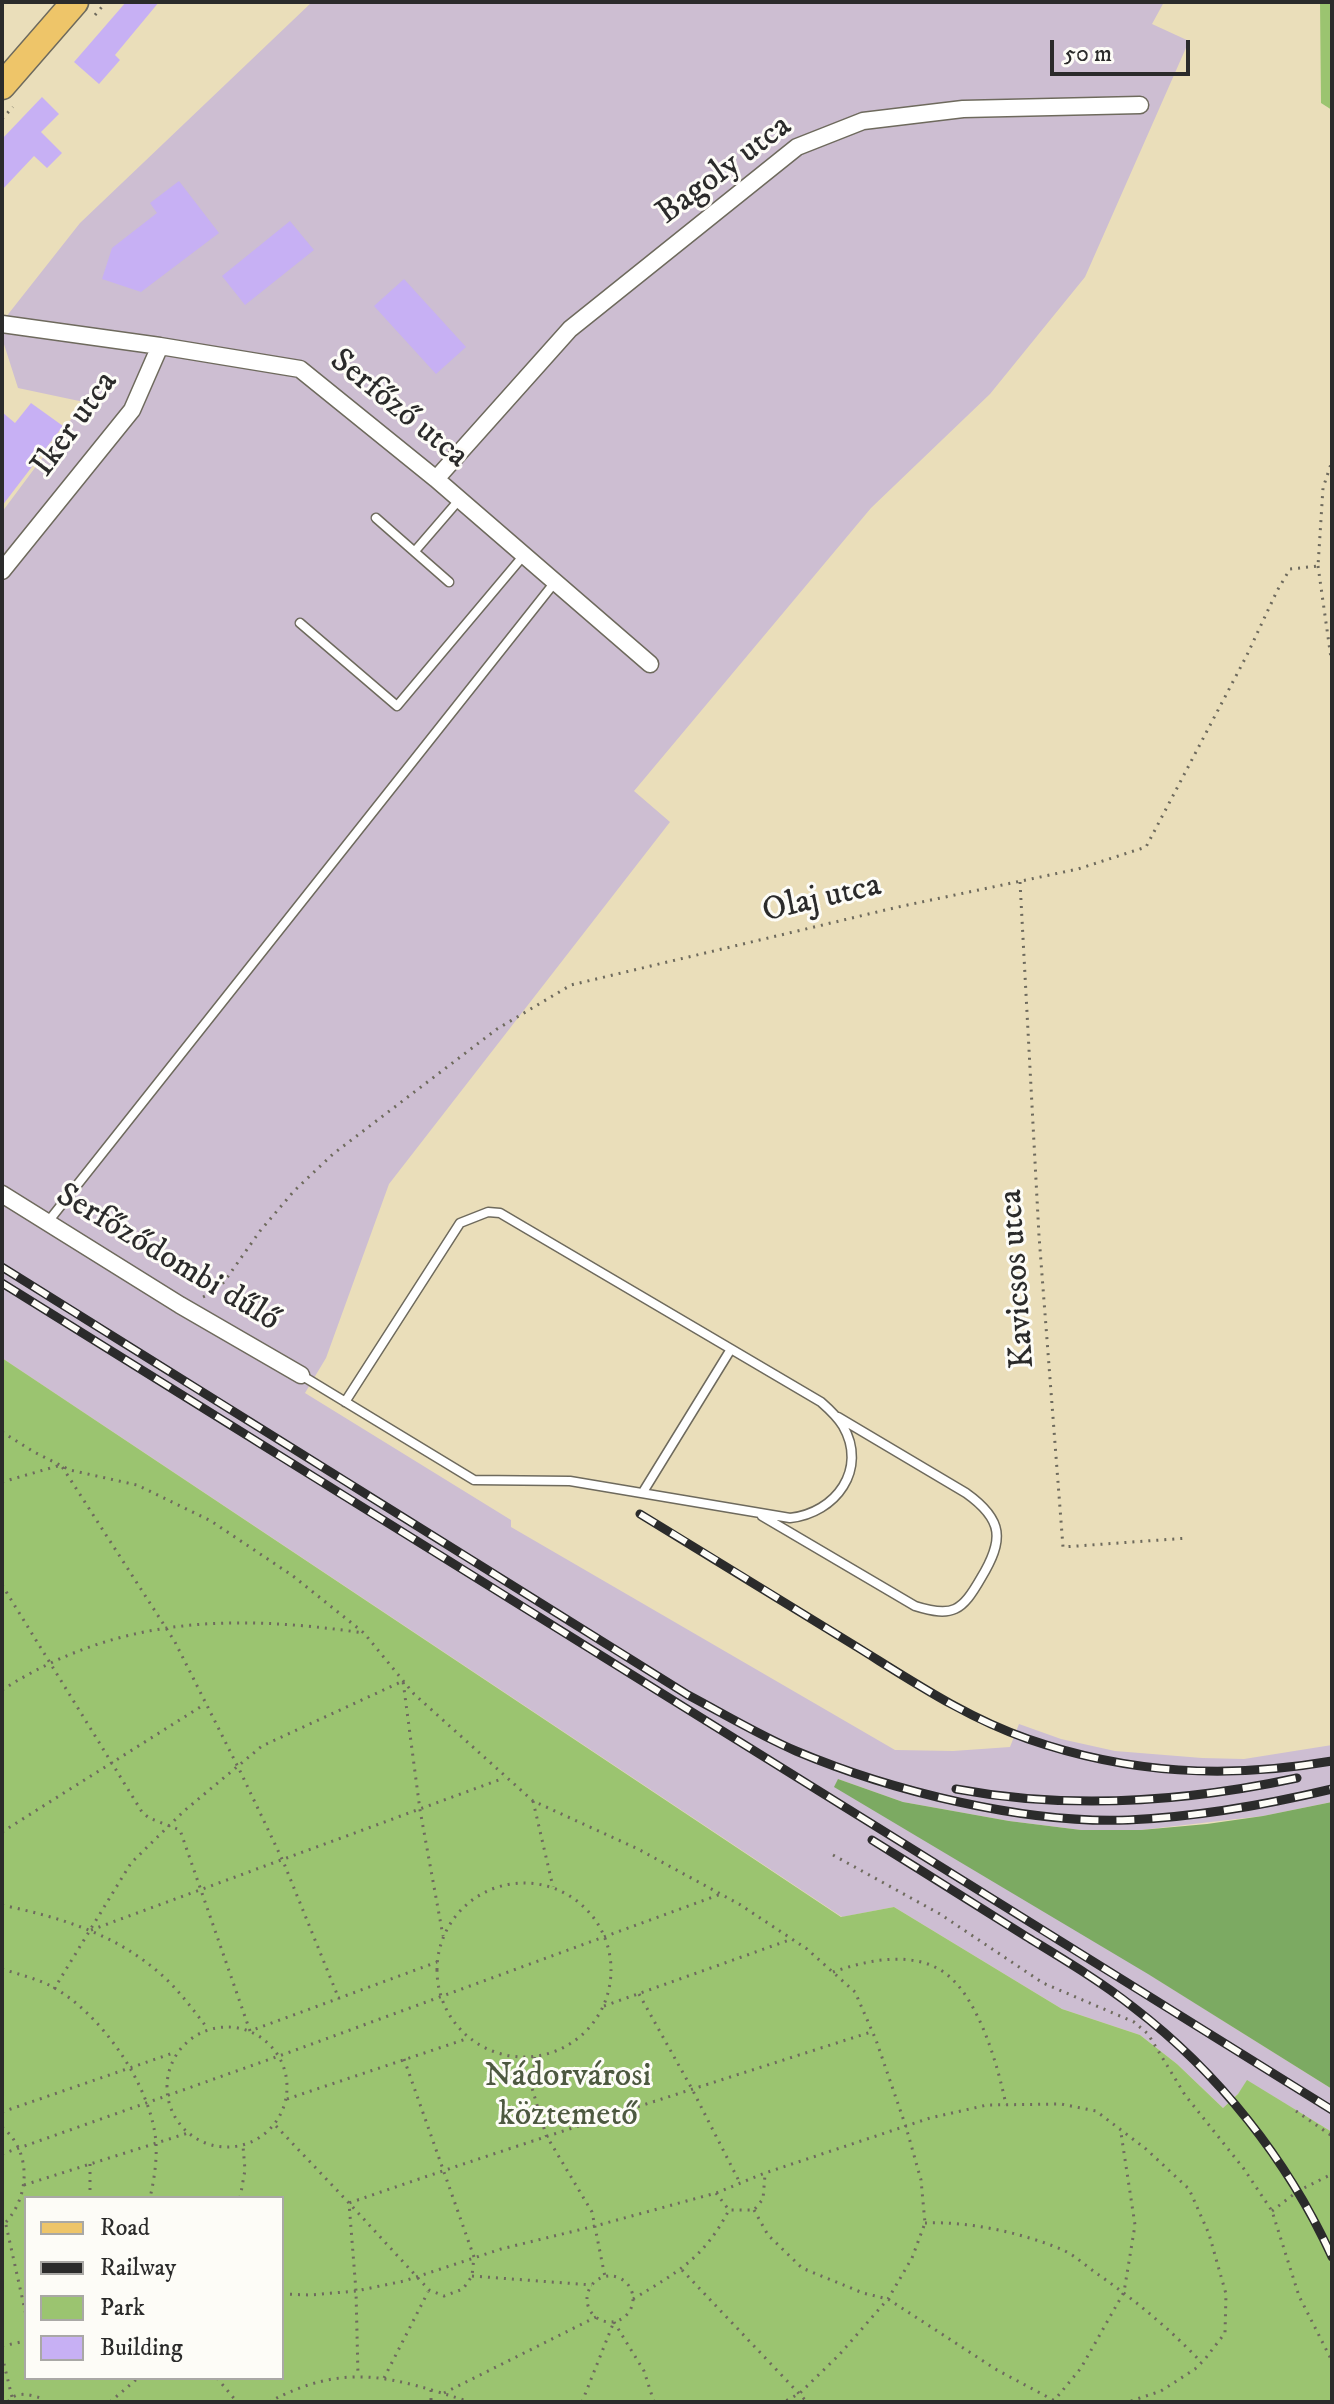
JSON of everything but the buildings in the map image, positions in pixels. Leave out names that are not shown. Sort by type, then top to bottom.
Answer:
[{"type":"main road","points":[[2,86],[75,2]]},
{"type":"street","name":"Bagoly utca","points":[[436,479],[570,329],[797,147],[863,121],[963,109],[1140,105]]},
{"type":"street","name":"Serfőző utca","points":[[2,324],[300,369],[436,479],[650,664]]},
{"type":"street","name":"Iker utca","points":[[2,571],[132,410],[160,346]]},
{"type":"street","name":"Serfőződombi dűlő","points":[[2,1194],[180,1305],[301,1375]]},
{"type":"lane","points":[[415,551],[459,500]]},
{"type":"lane","points":[[376,518],[449,582]]},
{"type":"lane","points":[[300,623],[397,706],[524,555]]},
{"type":"lane","points":[[46,1223],[555,582]]},
{"type":"lane","points":[[345,1402],[460,1223],[488,1212],[500,1213],[821,1402],[836,1415],[966,1493],[990,1514],[998,1537],[994,1557],[969,1600],[959,1607],[939,1612],[915,1606],[755,1512]]},
{"type":"lane","points":[[643,1492],[731,1349]]},
{"type":"lane","points":[[301,1375],[474,1480],[570,1481],[790,1518],[806,1516],[833,1501],[844,1488],[851,1458],[850,1441],[836,1415]]},
{"type":"path","points":[[1332,461],[1323,488],[1318,566],[1332,665]]},
{"type":"path","name":"Olaj utca","points":[[180,1305],[212,1293],[224,1282],[260,1231],[294,1191],[333,1154],[497,1029],[571,985],[898,907],[1078,869],[1146,847],[1290,569],[1318,566]]},
{"type":"path","name":"Kavicsos utca","points":[[1020,882],[1039,1236],[1063,1547],[1188,1538]]},
{"type":"path","points":[[2,1432],[61,1465],[137,1485],[211,1521],[293,1576],[364,1633],[403,1681],[448,1726],[533,1801],[638,1849],[721,1894],[792,1939],[855,1992],[906,2127],[921,2180],[925,2223],[912,2258],[888,2299],[839,2355],[800,2393],[784,2402]]},
{"type":"path","points":[[2,1482],[61,1465]]},
{"type":"path","points":[[61,1465],[165,1626],[206,1704],[283,1861],[339,1999]]},
{"type":"path","points":[[2,1585],[142,1812],[149,1818],[180,1830],[250,2031]]},
{"type":"path","points":[[2,1690],[36,1668],[127,1635],[165,1626],[259,1623],[364,1633]]},
{"type":"path","points":[[54,1989],[131,1863],[169,1825],[262,1746],[403,1681]]},
{"type":"path","points":[[403,1681],[420,1810],[443,1936]]},
{"type":"path","points":[[2,1832],[206,1704]]},
{"type":"path","points":[[91,1930],[505,1777]]},
{"type":"path","points":[[533,1801],[554,1887]]},
{"type":"path","points":[[833,1855],[940,1914],[1043,1983],[1134,2022],[1148,2034],[1185,2095],[1244,2169],[1272,2211],[1299,2296],[1332,2361]]},
{"type":"path","points":[[527,1882],[554,1887],[575,1898],[593,1915],[605,1936],[611,1959],[611,1983],[604,2006],[587,2031],[564,2049],[535,2057],[512,2057],[489,2051],[469,2038],[452,2020],[441,1997],[437,1962],[443,1936],[457,1913],[477,1896],[501,1885],[527,1882]]},
{"type":"path","points":[[2,2154],[721,1894]]},
{"type":"path","points":[[2,1905],[34,1912],[110,1939],[163,1977],[209,2029]]},
{"type":"path","points":[[604,2006],[792,1939]]},
{"type":"path","points":[[832,1972],[856,1964],[890,1959],[918,1961],[945,1973],[975,2011],[998,2068],[1006,2105]]},
{"type":"path","points":[[250,2031],[437,1962]]},
{"type":"path","points":[[2,1969],[54,1989],[79,2007],[108,2036],[130,2068],[147,2103],[156,2143],[156,2174],[150,2196]]},
{"type":"path","points":[[639,1994],[740,2183]]},
{"type":"path","points":[[222,2027],[250,2031],[261,2037],[279,2056],[285,2070],[287,2099],[275,2125],[260,2138],[243,2146],[224,2148],[205,2143],[188,2133],[171,2110],[167,2095],[171,2065],[178,2052],[192,2038],[209,2029],[222,2027]]},
{"type":"path","points":[[349,2203],[546,2135],[872,2032]]},
{"type":"path","points":[[287,2099],[469,2038]]},
{"type":"path","points":[[2,2112],[178,2052]]},
{"type":"path","points":[[535,2057],[532,2088],[546,2135],[592,2212],[605,2277]]},
{"type":"path","points":[[275,2125],[429,2290],[444,2296],[463,2289],[472,2276],[474,2257],[404,2059]]},
{"type":"path","points":[[284,2294],[356,2291],[415,2277],[474,2257],[716,2193],[765,2173],[930,2118],[987,2105],[1061,2104],[1096,2111],[1146,2149],[1189,2189],[1209,2234],[1226,2294],[1225,2333],[1201,2362],[1161,2391],[1128,2402]]},
{"type":"path","points":[[1296,2111],[1332,2136]]},
{"type":"path","points":[[2,2127],[19,2149],[24,2167],[24,2185],[18,2206],[4,2224],[24,2306]]},
{"type":"path","points":[[754,2210],[768,2235],[802,2268],[863,2293],[888,2299],[997,2370],[1054,2402],[1081,2368],[1124,2292],[1135,2225],[1121,2131]]},
{"type":"path","points":[[24,2185],[188,2133]]},
{"type":"path","points":[[240,2196],[245,2170],[243,2146]]},
{"type":"path","points":[[90,2163],[90,2196]]},
{"type":"path","points":[[754,2210],[763,2199],[765,2173]]},
{"type":"path","points":[[1272,2211],[1298,2191],[1332,2174]]},
{"type":"path","points":[[716,2193],[729,2210]]},
{"type":"path","points":[[349,2203],[356,2291],[358,2376]]},
{"type":"path","points":[[729,2210],[754,2210]]},
{"type":"path","points":[[633,2299],[682,2270],[716,2235],[729,2210]]},
{"type":"path","points":[[925,2223],[944,2222],[1018,2234],[1066,2251],[1171,2329],[1201,2362]]},
{"type":"path","points":[[682,2270],[807,2402]]},
{"type":"path","points":[[472,2276],[592,2285]]},
{"type":"path","points":[[18,2279],[24,2277]]},
{"type":"path","points":[[605,2277],[619,2278],[632,2293],[628,2314],[614,2322],[601,2321],[588,2305],[588,2291],[605,2277]]},
{"type":"path","points":[[384,2378],[429,2290]]},
{"type":"path","points":[[444,2393],[596,2317]]},
{"type":"path","points":[[582,2402],[614,2322]]},
{"type":"path","points":[[614,2322],[644,2371],[654,2402]]},
{"type":"path","points":[[2,2346],[24,2341]]},
{"type":"path","points":[[2,2356],[12,2397]]},
{"type":"path","points":[[269,2402],[294,2389],[330,2378],[358,2376],[384,2378],[470,2402]]},
{"type":"path","points":[[110,2402],[136,2380]]},
{"type":"path","points":[[219,2380],[237,2402]]},
{"type":"path","points":[[430,2389],[431,2402]]},
{"type":"path","points":[[8,2402],[22,2393],[41,2398],[43,2402]]},
{"type":"shaded area","points":[[312,2],[1164,2],[1152,24],[1189,41],[1085,277],[990,394],[871,508],[634,791],[670,822],[389,1184],[326,1358],[305,1393],[511,1520],[511,1527],[895,1750],[953,1751],[1010,1747],[1019,1724],[1061,1739],[1115,1751],[1202,1758],[1244,1759],[1332,1745],[1332,1802],[1263,1816],[1141,1830],[1081,1830],[1009,1821],[903,1802],[838,1779],[1332,2089],[1332,2132],[1248,2081],[1223,2108],[1177,2064],[1140,2035],[1062,2009],[894,1907],[842,1917],[2,1358],[2,512],[84,402],[18,388],[2,338],[2,322],[80,223]]},
{"type":"green space","points":[[1320,2],[1332,2],[1332,110],[1321,103]]},
{"type":"green space","name":"Nádorvárosi köztemető","points":[[2,1358],[841,1917],[894,1907],[1062,2009],[1140,2035],[1177,2064],[1223,2108],[1247,2080],[1332,2132],[1332,2402],[2,2402]]},
{"type":"green space","points":[[838,1779],[903,1802],[1081,1830],[1141,1830],[1207,1824],[1332,1802],[1332,2089],[1148,1974],[834,1787]]},
{"type":"railway","points":[[2,1267],[688,1695],[755,1731],[833,1766],[959,1802],[1046,1817],[1088,1820],[1205,1813],[1332,1789]]},
{"type":"railway","points":[[2,1283],[1332,2110]]},
{"type":"railway","points":[[640,1514],[940,1698],[983,1721],[1028,1739],[1103,1760],[1178,1770],[1254,1770],[1332,1761]]},
{"type":"railway","points":[[956,1789],[1041,1800],[1127,1800],[1212,1793],[1297,1778]]},
{"type":"railway","points":[[872,1840],[1094,1979],[1164,2032],[1222,2089],[1272,2152],[1332,2257]]}]
